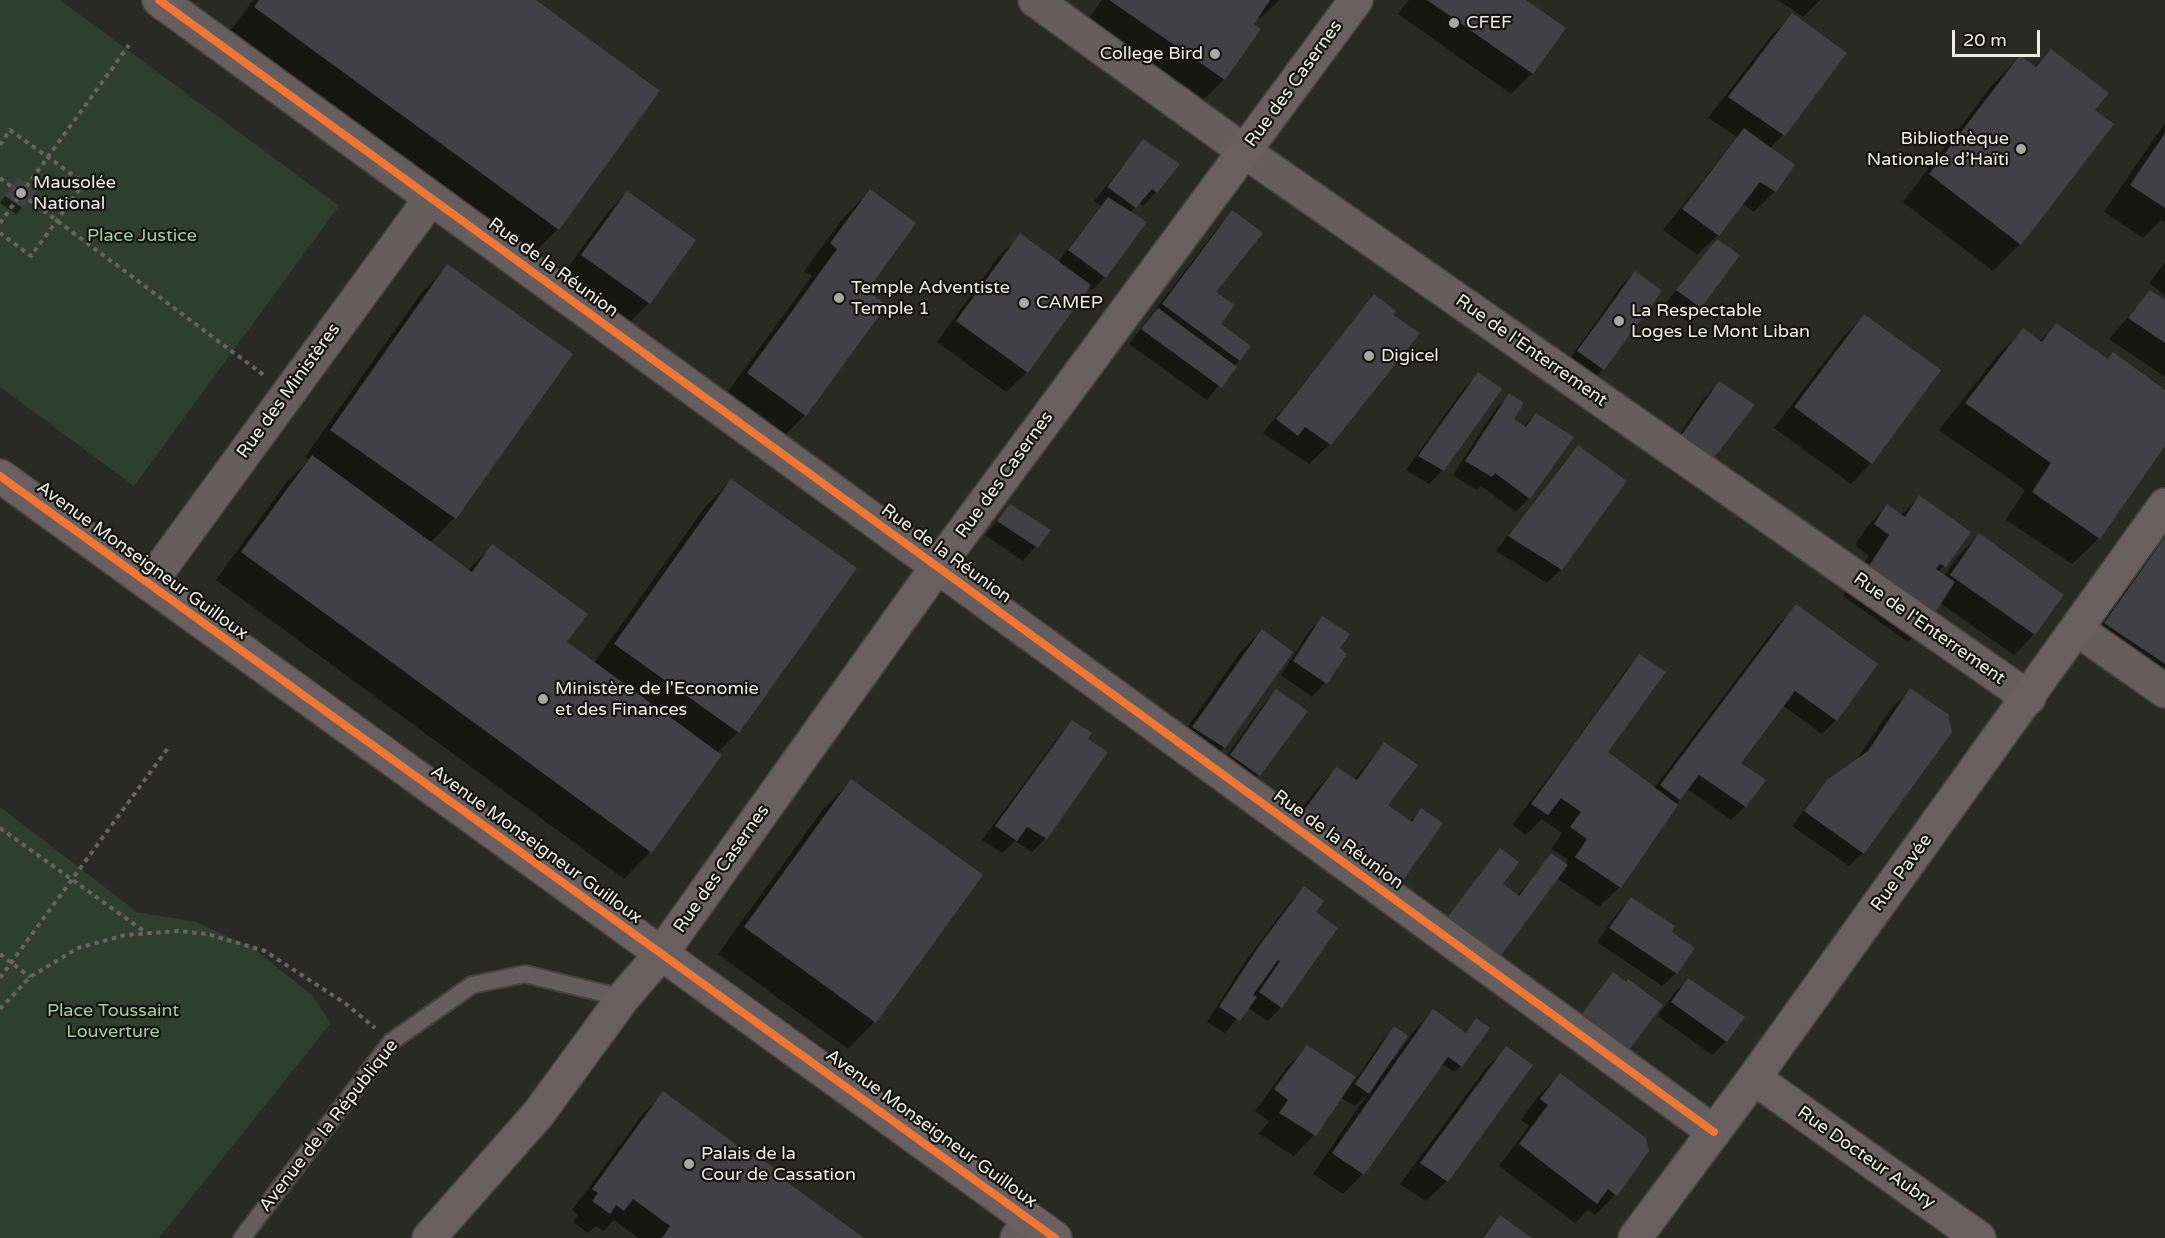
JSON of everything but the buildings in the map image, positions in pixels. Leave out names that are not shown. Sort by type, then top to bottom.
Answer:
[{"type":"main road","name":"Rue des Casernes","points":[[661,954],[938,567],[1356,0]]},
{"type":"main road","name":"Avenue Monseigneur Guilloux","points":[[0,476],[661,954],[1034,1232]]},
{"type":"main road","name":"Rue Pavée","points":[[1635,1238],[1754,1078],[2029,698],[2165,505]]},
{"type":"main road","points":[[429,1238],[539,1113],[623,999],[661,954]]},
{"type":"main road","name":"Rue Docteur Aubry","points":[[1754,1078],[1979,1238]]},
{"type":"street","name":"Rue de l'Enterrement","points":[[1035,0],[1244,152],[2029,698]]},
{"type":"street","name":"Rue de la Réunion","points":[[163,1],[1714,1132]]},
{"type":"street","name":"Rue des Ministères","points":[[149,584],[431,198]]},
{"type":"street","points":[[2078,630],[2165,691]]},
{"type":"lane","name":"Avenue de la République","points":[[242,1238],[391,1042],[472,985],[525,974],[623,999]]},
{"type":"path","points":[[0,223],[129,45]]},
{"type":"path","points":[[0,145],[10,130],[84,183],[31,256],[0,233]]},
{"type":"path","points":[[0,178],[288,392]]},
{"type":"path","points":[[0,978],[168,748]]},
{"type":"path","points":[[0,828],[145,932]]},
{"type":"path","points":[[0,1009],[30,977],[78,948],[101,940],[145,932],[178,931],[207,934],[265,951],[346,1004],[391,1042]]},
{"type":"path","points":[[0,954],[30,977]]},
{"type":"green space","name":"Place Justice","points":[[0,0],[60,0],[339,206],[134,486],[0,387]]},
{"type":"green space","name":"Place Toussaint Louverture","points":[[0,807],[137,912],[196,922],[253,948],[312,995],[331,1023],[159,1238],[0,1238]]},
{"type":"cycle path","points":[[159,0],[1714,1132]]},
{"type":"cycle path","points":[[0,476],[1055,1238]]},
{"type":"place","name":"CFEF","points":[[1454,23]]},
{"type":"place","name":"College Bird","points":[[1215,54]]},
{"type":"place","name":"Bibliothèque Nationale d’Haïti","points":[[2021,149]]},
{"type":"place","name":"Mausolée National","points":[[21,193]]},
{"type":"place","name":"Temple Adventiste Temple 1","points":[[839,298]]},
{"type":"place","name":"CAMEP","points":[[1024,303]]},
{"type":"place","name":"La Respectable Loges Le Mont Liban","points":[[1619,321]]},
{"type":"place","name":"Digicel","points":[[1369,356]]},
{"type":"place","name":"Ministère de l'Economie et des Finances","points":[[543,699]]},
{"type":"place","name":"Palais de la Cour de Cassation","points":[[689,1164]]}]
